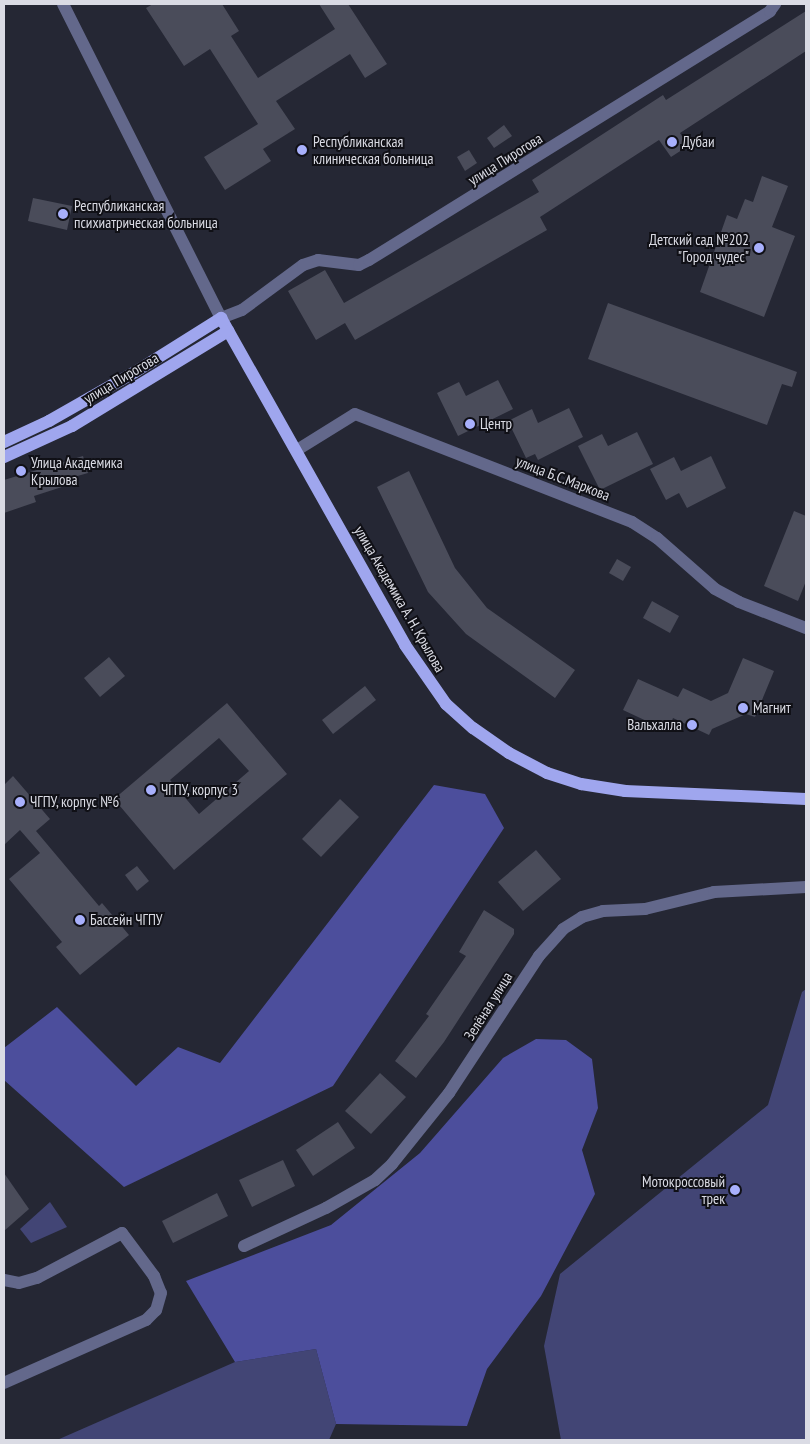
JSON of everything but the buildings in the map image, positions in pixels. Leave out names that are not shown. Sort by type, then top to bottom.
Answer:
[{"type":"main road","name":"улица Академика А. Н. Крылова","points":[[221,318],[424,675],[446,704],[509,753],[547,772],[580,784],[625,791],[806,800]]},
{"type":"main road","name":"улица Пирогова","points":[[4,442],[49,421],[135,372],[221,318]]},
{"type":"main road","name":"улица Пирогова","points":[[4,457],[72,426],[228,331]]},
{"type":"street","points":[[63,4],[221,318]]},
{"type":"street","name":"улица Пирогова","points":[[221,318],[242,310],[303,265],[318,260],[359,265],[370,260],[770,11],[775,4]]},
{"type":"street","name":"улица Пирогова","points":[[228,331],[242,310]]},
{"type":"street","name":"улица Б.С.Маркова","points":[[296,450],[355,414],[632,522],[657,538],[715,589],[739,602],[806,628]]},
{"type":"street","name":"Зелёная улица","points":[[244,1246],[326,1208],[374,1180],[392,1164],[449,1093],[539,956],[563,929],[582,917],[603,911],[645,908],[714,892],[806,887]]},
{"type":"street","points":[[4,1280],[19,1283],[37,1278],[122,1233],[159,1284],[161,1293],[156,1310],[146,1320],[4,1383]]},
{"type":"shaded area","points":[[434,785],[485,794],[504,828],[333,1086],[124,1187],[4,1080],[4,1048],[57,1007],[136,1086],[178,1047],[220,1063]]},
{"type":"shaded area","name":"Мотокроссовый трек","points":[[806,989],[806,1440],[561,1440],[544,1346],[560,1274],[768,1105],[802,992]]},
{"type":"shaded area","points":[[536,1039],[566,1040],[592,1059],[598,1108],[582,1150],[595,1194],[541,1296],[487,1369],[467,1426],[336,1424],[316,1349],[235,1362],[186,1281],[331,1225],[420,1153],[503,1058]]},
{"type":"shaded area","points":[[50,1202],[67,1227],[31,1243],[20,1229]]},
{"type":"shaded area","points":[[316,1349],[336,1424],[329,1440],[57,1440],[235,1362]]},
{"type":"place","name":"Дубаи","points":[[672,142]]},
{"type":"place","name":"Республиканская клиническая больница","points":[[302,150]]},
{"type":"place","name":"Республиканская психиатрическая больница","points":[[63,214]]},
{"type":"place","name":"Детский сад №202 \"Город чудес\"","points":[[759,248]]},
{"type":"place","name":"Центр","points":[[470,424]]},
{"type":"place","name":"Улица Академика Крылова","points":[[21,471]]},
{"type":"place","name":"Магнит","points":[[743,708]]},
{"type":"place","name":"Вальхалла","points":[[692,725]]},
{"type":"place","name":"ЧГПУ, корпус 3","points":[[151,790]]},
{"type":"place","name":"ЧГПУ, корпус №6","points":[[20,802]]},
{"type":"place","name":"Бассейн ЧГПУ","points":[[80,920]]},
{"type":"place","name":"Мотокроссовый трек","points":[[735,1190]]}]
